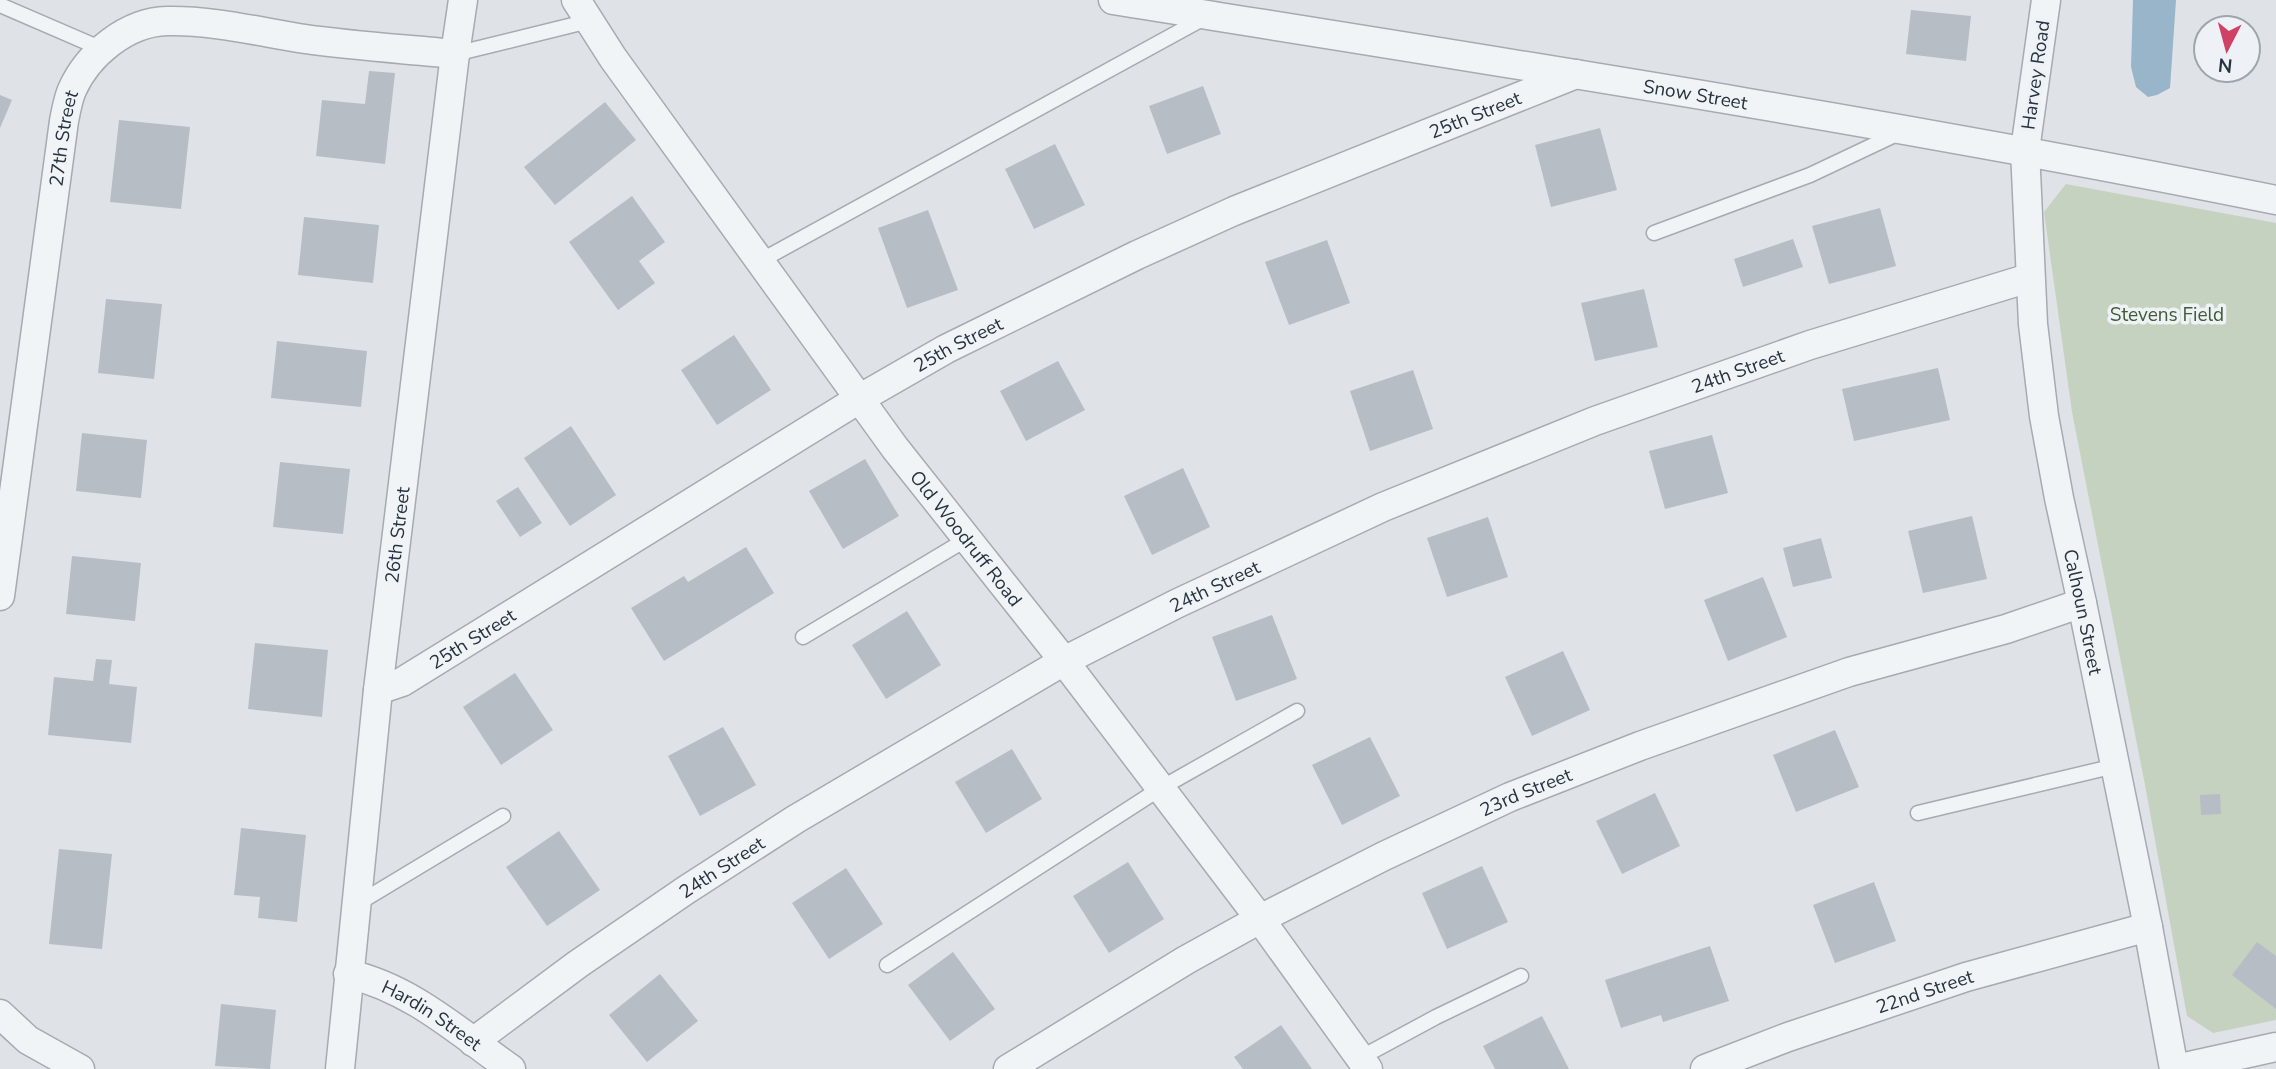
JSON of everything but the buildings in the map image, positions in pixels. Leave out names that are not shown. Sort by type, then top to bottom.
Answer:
[{"type":"street","name":"26th Street","points":[[340,1069],[378,690],[463,0]]},
{"type":"street","name":"Snow Street","points":[[1113,0],[1209,15],[1239,10],[1576,74],[2025,150],[2276,200]]},
{"type":"street","name":"Harvey Road","points":[[2025,150],[2046,0]]},
{"type":"street","name":"Old Woodruff Road","points":[[582,10],[613,58],[895,448],[1161,788],[1364,1063]]},
{"type":"street","name":"27th Street","points":[[0,596],[64,121],[71,90],[87,64],[109,43],[136,28],[166,21],[213,25],[310,40],[455,54]]},
{"type":"street","name":"25th Street","points":[[378,690],[402,682],[859,399],[946,349],[1137,255],[1234,211],[1576,74]]},
{"type":"street","name":"Calhoun Street","points":[[2025,150],[2029,278],[2044,416],[2175,1069]]},
{"type":"street","name":"24th Street","points":[[473,1042],[578,964],[796,819],[1064,661],[1176,604],[1383,507],[1595,421],[1810,345],[2029,278]]},
{"type":"street","name":"23rd Street","points":[[1008,1069],[1260,919],[1384,856],[1498,803],[1640,746],[1849,672],[2006,629],[2082,603]]},
{"type":"street","name":"22nd Street","points":[[1705,1069],[1788,1037],[1966,977],[2148,927]]},
{"type":"street","name":"Hardin Street","points":[[348,974],[368,978],[407,995],[512,1069]]},
{"type":"street","points":[[0,1014],[28,1040],[80,1069]]},
{"type":"street","points":[[2175,1069],[2276,1047]]},
{"type":"lane","points":[[0,5],[102,49]]},
{"type":"lane","points":[[455,54],[582,10]]},
{"type":"lane","points":[[760,261],[1209,15]]},
{"type":"lane","points":[[1654,233],[1810,175],[1905,130]]},
{"type":"lane","points":[[803,637],[967,539]]},
{"type":"lane","points":[[887,965],[1161,788],[1297,711]]},
{"type":"lane","points":[[1918,813],[2115,766]]},
{"type":"lane","points":[[355,905],[503,816]]},
{"type":"lane","points":[[1364,1063],[1436,1017],[1521,976]]},
{"type":"green space","name":"Stevens Field","points":[[2066,184],[2276,223],[2276,1020],[2213,1033],[2187,1016],[2072,412],[2044,212]]},
{"type":"water","points":[[2133,0],[2176,0],[2170,88],[2148,97],[2136,87],[2131,67]]}]
